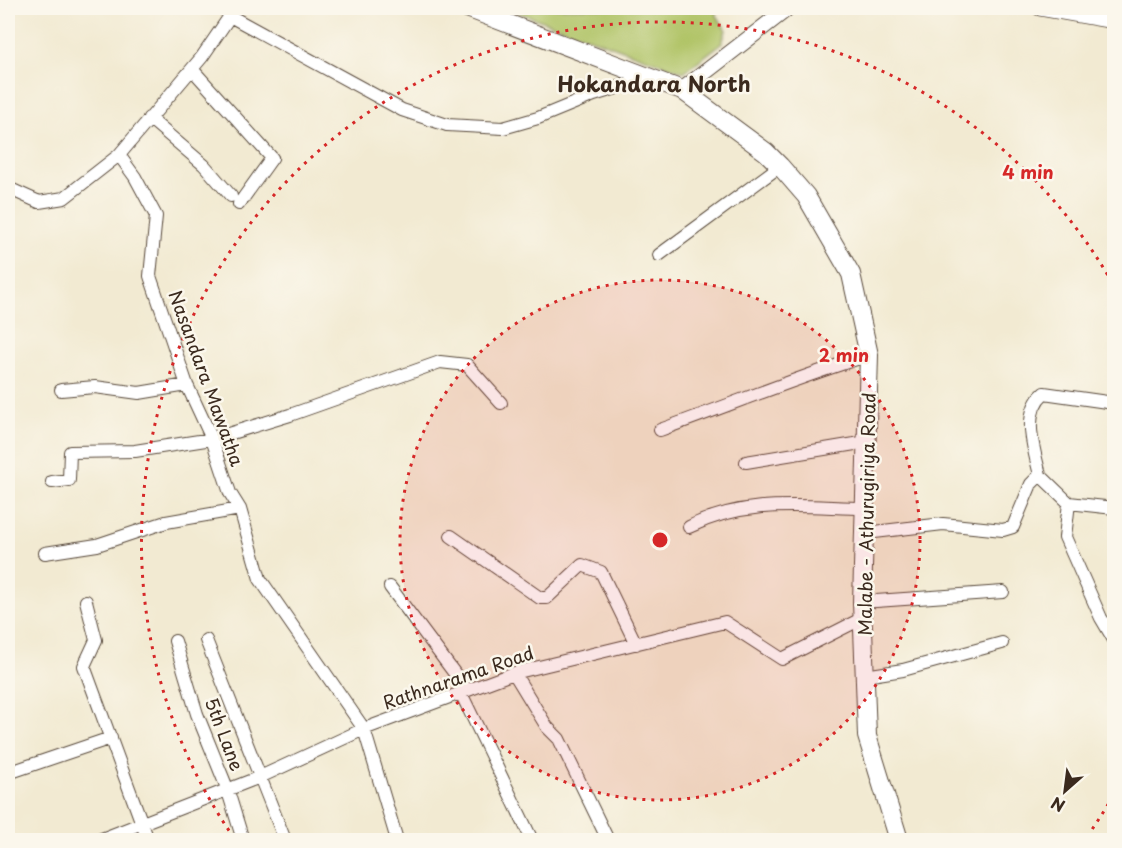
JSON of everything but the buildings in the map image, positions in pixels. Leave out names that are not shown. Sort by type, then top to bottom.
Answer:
[{"type":"main road","name":"Malabe - Athurugiriya Road","points":[[466,8],[681,90],[766,152],[780,166],[806,196],[851,274],[870,356],[863,610],[867,736],[899,840]]},
{"type":"street","points":[[681,90],[788,8]]},
{"type":"street","points":[[1040,8],[1098,14],[1114,21]]},
{"type":"street","points":[[8,188],[39,202],[64,198],[118,155],[192,69],[226,12],[402,111],[447,125],[503,128],[538,118],[594,95],[648,78]]},
{"type":"street","points":[[149,118],[204,165],[235,200],[272,158],[192,69]]},
{"type":"street","name":"Nasandara Mawatha","points":[[118,155],[135,177],[156,216],[150,276],[187,385],[212,439],[230,493],[240,509],[260,579],[364,729],[397,840]]},
{"type":"street","points":[[659,255],[780,166]]},
{"type":"street","points":[[660,430],[766,393],[810,373],[870,356]]},
{"type":"street","points":[[52,482],[69,480],[70,452],[135,452],[212,439],[290,415],[440,362],[467,365],[501,403]]},
{"type":"street","points":[[61,390],[95,387],[139,393],[187,385]]},
{"type":"street","points":[[1114,403],[1044,393],[1035,401],[1031,420],[1040,475],[1069,503],[1114,508]]},
{"type":"street","points":[[746,462],[867,442]]},
{"type":"street","points":[[866,533],[944,524],[1003,530],[1013,527],[1031,484],[1040,475]]},
{"type":"street","points":[[1069,503],[1065,537],[1101,618],[1114,640]]},
{"type":"street","points":[[689,527],[714,514],[760,506],[865,508]]},
{"type":"street","points":[[45,553],[97,545],[166,522],[240,509]]},
{"type":"street","points":[[451,536],[540,598],[547,598],[582,565],[601,572],[636,644]]},
{"type":"street","points":[[390,587],[464,692],[532,840]]},
{"type":"street","points":[[863,610],[1003,592]]},
{"type":"street","points":[[86,602],[96,639],[84,666],[148,840]]},
{"type":"street","name":"Rathnarama Road","points":[[99,840],[260,777],[364,729],[514,673],[725,622],[782,659],[863,610]]},
{"type":"street","points":[[206,639],[285,840]]},
{"type":"street","name":"5th Lane","points":[[175,641],[197,714],[227,789],[243,840]]},
{"type":"street","points":[[865,676],[903,670],[1002,643]]},
{"type":"street","points":[[514,673],[547,727],[559,739],[608,840]]},
{"type":"street","points":[[8,773],[111,738]]},
{"type":"green space","points":[[506,8],[718,8],[716,14],[726,30],[722,43],[684,72]]},
{"type":"district","name":"Hokandara North","points":[[654,83]]}]
